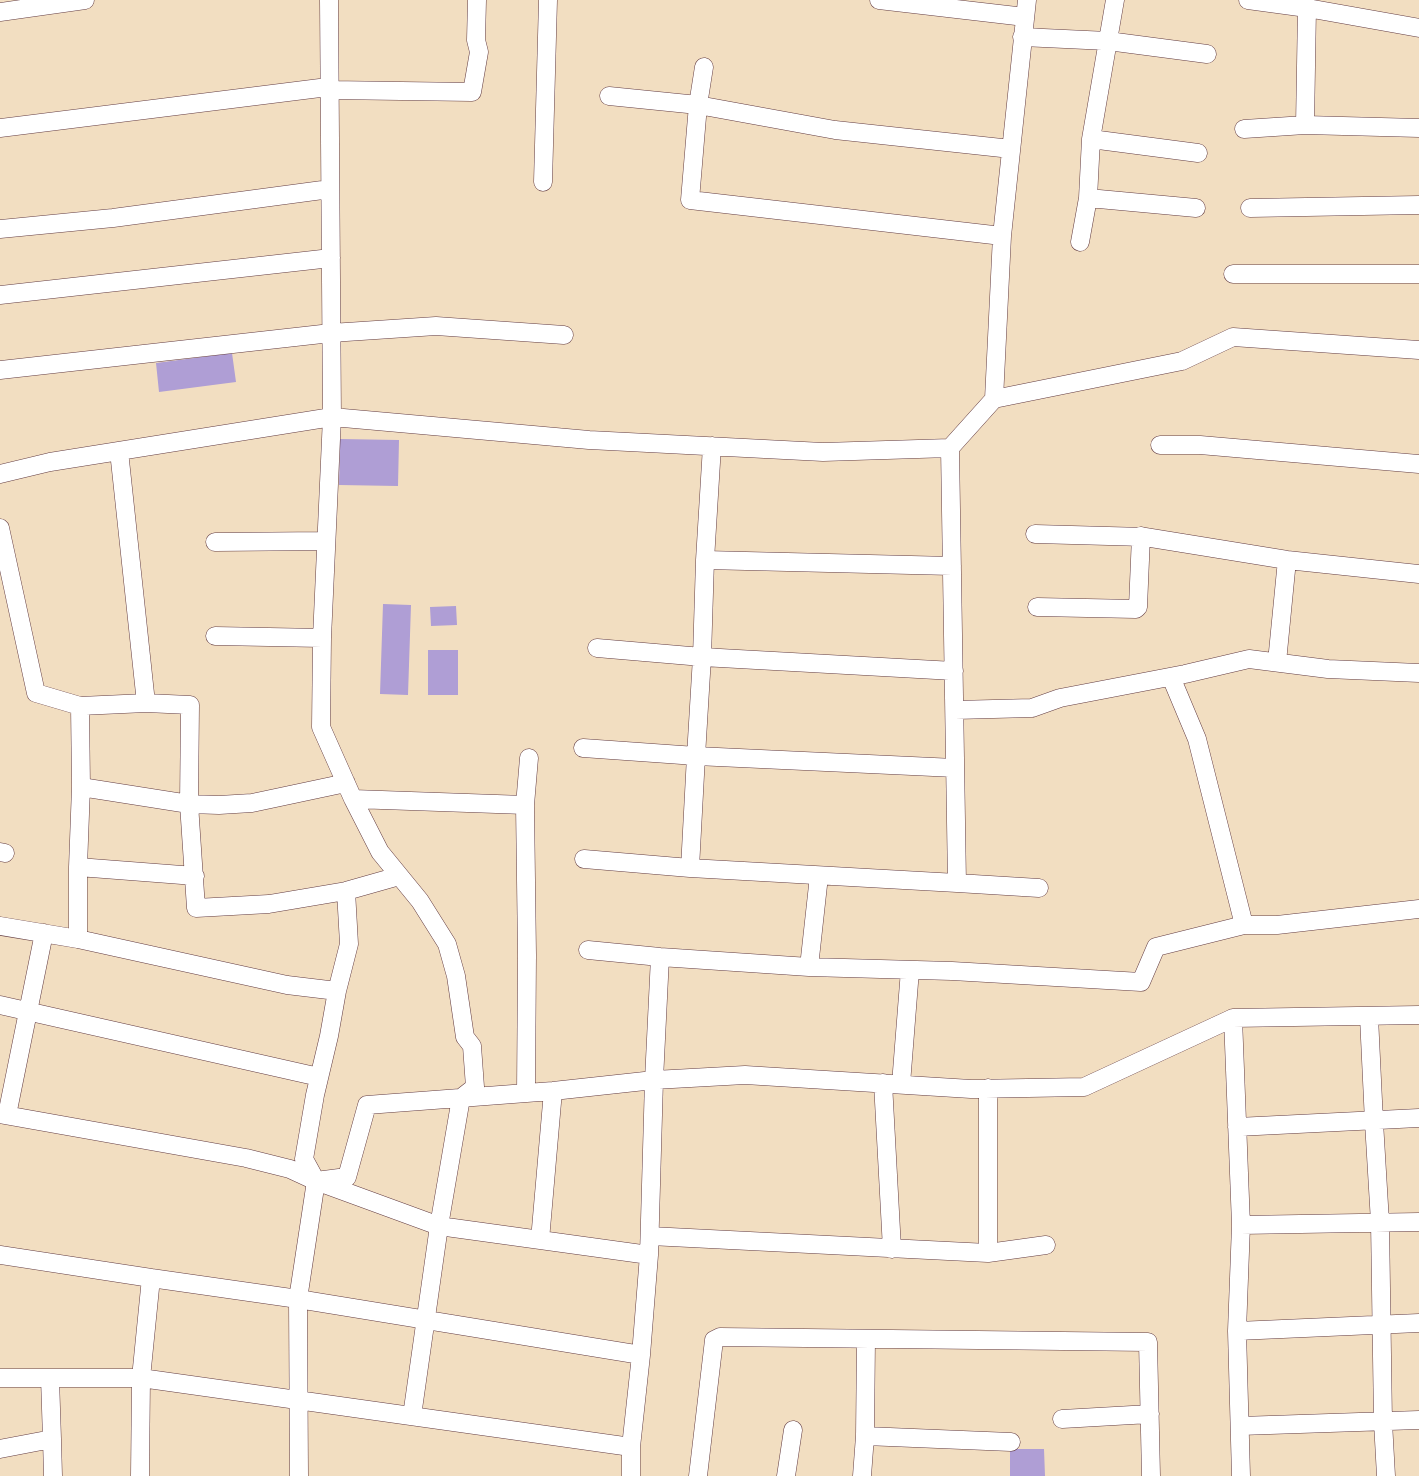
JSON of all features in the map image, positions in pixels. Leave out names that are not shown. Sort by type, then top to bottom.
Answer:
[{"type":"street","points":[[0,12],[78,0]]},
{"type":"street","points":[[329,0],[332,417],[322,638],[321,727],[349,791],[380,852],[420,901],[447,944],[454,968],[465,1037],[472,1046],[474,1087],[461,1098],[439,1226],[412,1416]]},
{"type":"street","points":[[0,128],[320,88],[330,90],[472,92],[479,52],[476,40],[477,0]]},
{"type":"street","points":[[543,182],[548,0]]},
{"type":"street","points":[[879,0],[1026,9],[1002,236],[994,399]]},
{"type":"street","points":[[1080,242],[1088,198],[1090,139],[1115,0]]},
{"type":"street","points":[[1248,0],[1307,8],[1419,28]]},
{"type":"street","points":[[1305,125],[1307,8]]},
{"type":"street","points":[[1022,37],[1108,41],[1207,54]]},
{"type":"street","points":[[704,67],[698,105],[690,200],[1002,236]]},
{"type":"street","points":[[609,96],[698,105],[835,130],[1011,149]]},
{"type":"street","points":[[1244,129],[1305,125],[1419,128]]},
{"type":"street","points":[[1090,139],[1198,153]]},
{"type":"street","points":[[0,229],[113,218],[330,189]]},
{"type":"street","points":[[1088,198],[1196,208]]},
{"type":"street","points":[[1250,208],[1419,205]]},
{"type":"street","points":[[0,295],[331,258]]},
{"type":"street","points":[[1233,274],[1419,274]]},
{"type":"street","points":[[0,370],[331,333],[436,326],[564,335]]},
{"type":"street","points":[[957,883],[950,448],[994,399],[1182,361],[1234,337],[1419,350]]},
{"type":"street","points":[[0,474],[50,462],[332,417],[589,440],[823,452],[950,448]]},
{"type":"street","points":[[1160,445],[1200,445],[1419,464]]},
{"type":"street","points":[[690,868],[712,446]]},
{"type":"street","points":[[119,451],[146,703]]},
{"type":"street","points":[[0,528],[36,693],[80,706],[146,703],[190,705],[189,804],[196,908],[269,904],[346,891],[399,876]]},
{"type":"street","points":[[1035,534],[1143,536],[1287,560],[1419,574]]},
{"type":"street","points":[[1037,607],[1136,609],[1138,607],[1143,536]]},
{"type":"street","points":[[215,542],[326,541]]},
{"type":"street","points":[[705,560],[952,566]]},
{"type":"street","points":[[1278,662],[1287,560]]},
{"type":"street","points":[[215,636],[322,638]]},
{"type":"street","points":[[597,648],[702,657],[954,670]]},
{"type":"street","points":[[954,710],[1032,708],[1060,698],[1171,677],[1249,659],[1328,669],[1419,674]]},
{"type":"street","points":[[1171,677],[1197,739],[1244,925]]},
{"type":"street","points":[[78,939],[81,787],[80,706]]},
{"type":"street","points":[[583,748],[696,756],[955,768]]},
{"type":"street","points":[[526,1093],[526,805],[529,758]]},
{"type":"street","points":[[81,787],[189,804],[218,806],[349,791],[526,805]]},
{"type":"street","points":[[584,859],[690,868],[1039,888]]},
{"type":"street","points":[[78,867],[195,876]]},
{"type":"street","points":[[809,967],[818,876]]},
{"type":"street","points":[[299,1476],[298,1299],[316,1181],[304,1159],[337,991],[349,944],[346,891]]},
{"type":"street","points":[[588,950],[809,967],[910,970],[1142,982],[1156,947],[1244,925],[1278,925],[1419,909]]},
{"type":"street","points":[[0,926],[78,939],[287,985],[337,991]]},
{"type":"street","points":[[44,934],[4,1114],[246,1158],[290,1169],[316,1181],[439,1226],[649,1255]]},
{"type":"street","points":[[631,1476],[630,1447],[641,1354],[649,1255],[660,957]]},
{"type":"street","points":[[892,1248],[892,1084],[910,970]]},
{"type":"street","points":[[0,1005],[319,1077]]},
{"type":"street","points":[[316,1181],[347,1177],[367,1105],[553,1091],[654,1080],[745,1075],[988,1088],[1084,1088],[1233,1018],[1419,1015]]},
{"type":"street","points":[[1369,1017],[1380,1222],[1383,1422],[1386,1476]]},
{"type":"street","points":[[1233,1018],[1241,1225],[1237,1331],[1241,1476]]},
{"type":"street","points":[[988,1088],[988,1253]]},
{"type":"street","points":[[540,1240],[553,1091]]},
{"type":"street","points":[[1237,1127],[1374,1122],[1419,1118]]},
{"type":"street","points":[[1241,1225],[1419,1222]]},
{"type":"street","points":[[650,1236],[988,1253],[1046,1245]]},
{"type":"street","points":[[0,1255],[298,1299],[641,1354]]},
{"type":"street","points":[[140,1476],[141,1378],[152,1278]]},
{"type":"street","points":[[1237,1331],[1419,1323]]},
{"type":"street","points":[[698,1476],[714,1340],[720,1337],[1148,1342],[1151,1476]]},
{"type":"street","points":[[862,1476],[866,1339]]},
{"type":"street","points":[[0,1378],[141,1378],[630,1447]]},
{"type":"street","points":[[50,1378],[54,1476]]},
{"type":"street","points":[[1062,1419],[1150,1414]]},
{"type":"street","points":[[1240,1426],[1419,1420]]},
{"type":"street","points":[[786,1476],[793,1430]]},
{"type":"street","points":[[864,1436],[1011,1442]]},
{"type":"street","points":[[0,1449],[52,1439]]},
{"type":"building","points":[[232,353],[236,382],[159,392],[156,363]]},
{"type":"building","points":[[340,439],[399,440],[398,486],[339,485]]},
{"type":"building","points":[[383,604],[411,605],[408,695],[380,694]]},
{"type":"building","points":[[456,606],[457,625],[431,626],[430,607]]},
{"type":"building","points":[[428,650],[458,650],[458,695],[428,695]]},
{"type":"building","points":[[1010,1449],[1044,1449],[1045,1476],[1010,1476]]}]
